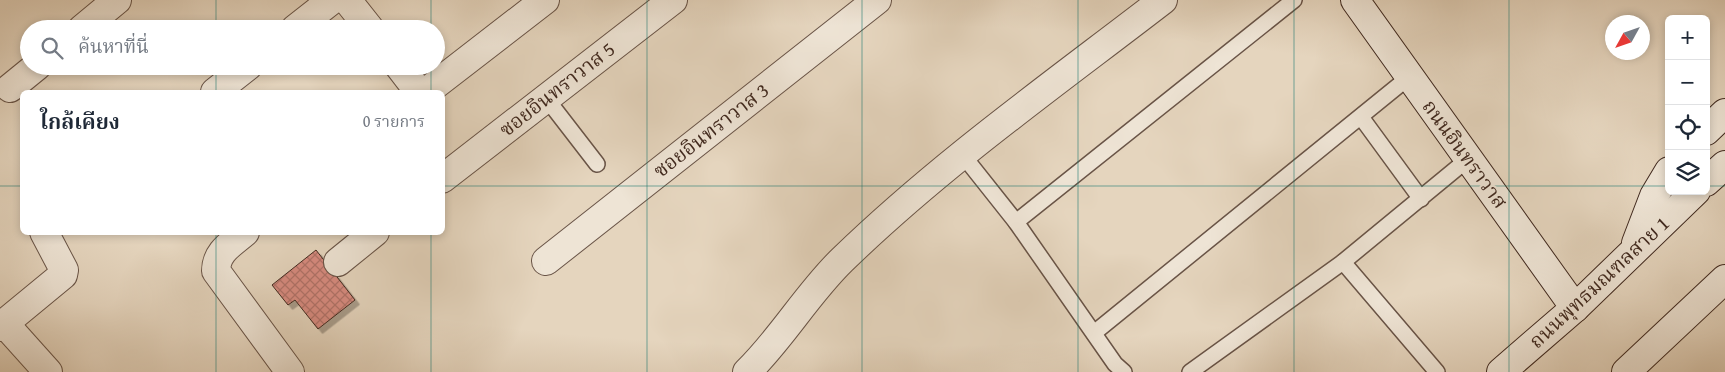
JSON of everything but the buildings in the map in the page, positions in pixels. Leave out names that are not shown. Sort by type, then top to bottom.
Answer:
[{"type":"street","points":[[93,20],[117,0]]},
{"type":"street","points":[[306,20],[332,0]]},
{"type":"street","points":[[347,0],[363,20]]},
{"type":"street","points":[[429,90],[545,0]]},
{"type":"street","name":"ซอยอินทราวาส 5","points":[[445,177],[673,0]]},
{"type":"street","name":"ซอยอินทราวาส 3","points":[[546,261],[877,0]]},
{"type":"street","points":[[747,372],[760,360],[814,290],[842,260],[962,154],[1163,0]]},
{"type":"street","name":"ถนนอินทราวาส","points":[[1356,0],[1575,308]]},
{"type":"street","points":[[10,88],[26,75]]},
{"type":"street","points":[[218,90],[237,75]]},
{"type":"street","points":[[406,75],[417,90]]},
{"type":"street","points":[[1710,126],[1725,113]]},
{"type":"street","points":[[1634,249],[1654,196],[1665,178]]},
{"type":"street","name":"ถนนพุทธมณฑลสาย 1","points":[[1502,372],[1575,308],[1692,195]]},
{"type":"street","points":[[46,235],[64,270],[63,275],[2,325],[48,372]]},
{"type":"street","points":[[242,235],[224,250],[216,260],[216,271],[290,372]]},
{"type":"street","points":[[338,262],[371,235]]},
{"type":"street","points":[[1628,371],[1725,279]]},
{"type":"street","points":[[1685,316],[1725,303]]},
{"type":"lane","points":[[1016,222],[1294,0]]},
{"type":"lane","points":[[1094,333],[1409,77]]},
{"type":"lane","points":[[546,98],[597,164]]},
{"type":"lane","points":[[1361,117],[1421,199]]},
{"type":"lane","points":[[962,154],[1016,222],[1115,364],[1124,372]]},
{"type":"lane","points":[[1190,372],[1343,262],[1468,159]]},
{"type":"lane","points":[[1343,262],[1437,372]]}]
